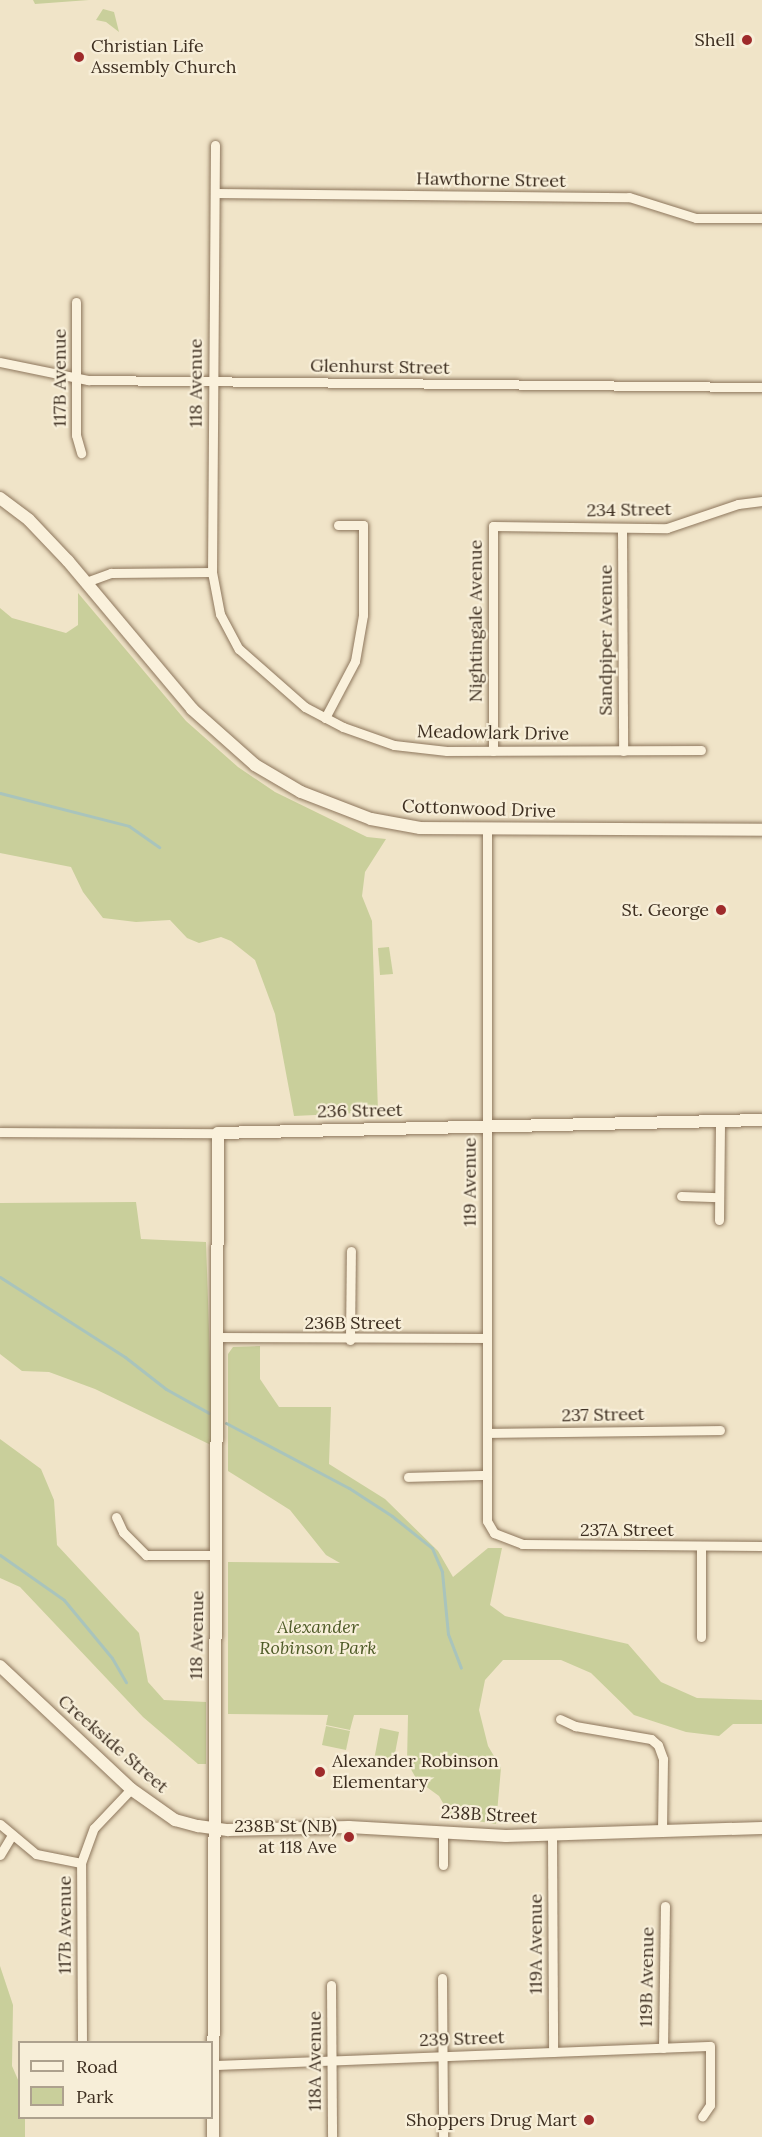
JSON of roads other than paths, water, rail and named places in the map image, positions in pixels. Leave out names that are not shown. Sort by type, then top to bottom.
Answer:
[{"type":"street","name":"118 Avenue","points":[[215,146],[212,572],[222,620]]},
{"type":"street","name":"Hawthorne Street","points":[[215,193],[629,197],[696,218],[762,218]]},
{"type":"street","name":"117B Avenue","points":[[76,302],[76,435],[81,453]]},
{"type":"street","name":"Glenhurst Street","points":[[0,362],[76,378],[762,387]]},
{"type":"street","name":"Cottonwood Drive","points":[[0,498],[37,527],[192,709],[240,752],[283,783],[350,812],[386,823],[487,830],[762,830]]},
{"type":"street","name":"234 Street","points":[[493,526],[622,529],[677,527],[738,504],[762,501]]},
{"type":"street","points":[[325,718],[351,671],[362,626],[363,525],[338,525]]},
{"type":"street","name":"Nightingale Avenue","points":[[493,526],[493,751]]},
{"type":"street","name":"Sandpiper Avenue","points":[[622,529],[623,751]]},
{"type":"street","points":[[86,582],[111,573],[212,572]]},
{"type":"street","name":"Meadowlark Drive","points":[[222,620],[254,663],[290,696],[325,718],[394,745],[425,750],[701,750]]},
{"type":"street","name":"119 Avenue","points":[[487,830],[487,1521],[494,1533]]},
{"type":"street","points":[[719,1220],[720,1120]]},
{"type":"street","name":"236 Street","points":[[0,1132],[218,1133],[762,1120]]},
{"type":"street","name":"118 Avenue","points":[[213,2137],[219,1338],[218,1133]]},
{"type":"street","points":[[681,1196],[719,1197]]},
{"type":"street","points":[[350,1340],[351,1251]]},
{"type":"street","name":"236B Street","points":[[219,1338],[350,1340],[487,1338]]},
{"type":"street","name":"237 Street","points":[[487,1433],[720,1430]]},
{"type":"street","points":[[408,1477],[487,1475]]},
{"type":"street","points":[[116,1517],[123,1532],[146,1555],[216,1556]]},
{"type":"street","name":"237A Street","points":[[494,1533],[519,1543],[555,1547],[762,1546]]},
{"type":"street","points":[[701,1547],[701,1637]]},
{"type":"street","name":"Creekside Street","points":[[0,1666],[131,1789],[175,1820],[214,1829]]},
{"type":"street","points":[[560,1719],[575,1726],[651,1738],[658,1745],[663,1759],[662,1830]]},
{"type":"street","name":"117B Avenue","points":[[82,2041],[81,1863],[94,1828],[131,1789]]},
{"type":"street","points":[[0,1824],[36,1854],[81,1863]]},
{"type":"street","name":"238B Street","points":[[214,1829],[443,1831],[506,1836],[762,1828]]},
{"type":"street","points":[[443,1831],[443,1865]]},
{"type":"street","points":[[0,1855],[12,1835]]},
{"type":"street","name":"119A Avenue","points":[[552,1835],[554,2052]]},
{"type":"street","name":"119B Avenue","points":[[663,2048],[665,1906]]},
{"type":"street","points":[[442,1978],[443,2137]]},
{"type":"street","name":"118A Avenue","points":[[331,1985],[332,2137]]},
{"type":"street","name":"239 Street","points":[[214,2065],[711,2046],[710,2105],[702,2117]]},
{"type":"waterway","points":[[0,793],[129,826],[159,847]]},
{"type":"waterway","points":[[0,1277],[125,1357],[166,1389],[209,1413]]},
{"type":"waterway","points":[[226,1423],[349,1488],[392,1516],[432,1548],[442,1572],[448,1634],[461,1668]]},
{"type":"waterway","points":[[0,1555],[64,1600],[112,1658],[126,1682]]},
{"type":"place","name":"Shell","points":[[747,40]]},
{"type":"place","name":"Christian Life Assembly Church","points":[[79,57]]},
{"type":"place","name":"St. George","points":[[721,910]]},
{"type":"place","name":"Alexander Robinson Elementary","points":[[320,1772]]},
{"type":"place","name":"238B St (NB) at 118 Ave","points":[[349,1837]]},
{"type":"place","name":"Shoppers Drug Mart","points":[[589,2120]]},
{"type":"park label","name":"Alexander Robinson Park","points":[[318,1638]]}]
